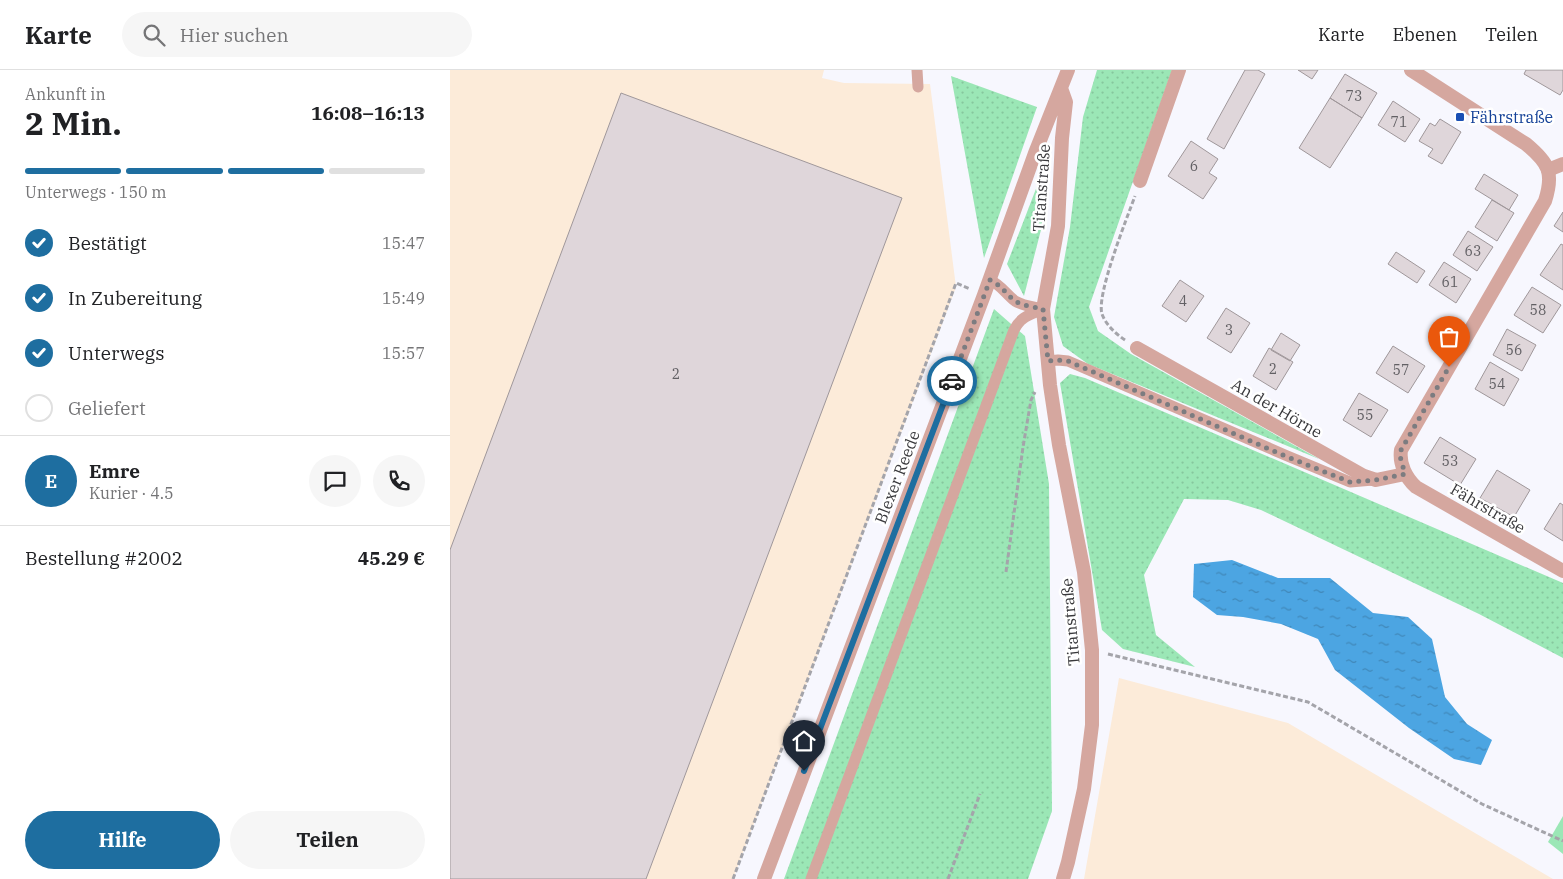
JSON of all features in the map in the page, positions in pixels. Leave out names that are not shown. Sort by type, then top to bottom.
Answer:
[{"type":"street","name":"Titanstraße","points":[[1063,879],[1084,790],[1092,725],[1092,650],[1084,572],[1059,445],[1050,386],[1043,309],[1058,226],[1062,138],[1066,102],[1062,88],[1068,70]]},
{"type":"street","points":[[1140,181],[1179,70]]},
{"type":"street","points":[[1376,480],[1405,474],[1400,456],[1401,450],[1546,201],[1550,184],[1548,170],[1540,155],[1411,70]]},
{"type":"street","name":"Blexer Reede","points":[[764,879],[1062,88]]},
{"type":"street","points":[[1548,170],[1563,164]]},
{"type":"street","points":[[1548,170],[1563,169]]},
{"type":"street","name":"An der Hörne","points":[[1137,348],[1310,447],[1364,476],[1376,480]]},
{"type":"street","name":"Fährstraße","points":[[1405,474],[1416,487],[1563,571]]},
{"type":"lane","points":[[917,70],[918,87]]},
{"type":"lane","points":[[990,280],[999,284],[1016,301],[1043,309]]},
{"type":"lane","points":[[811,879],[1014,330],[1018,322],[1024,317],[1043,309]]},
{"type":"lane","points":[[1048,361],[1068,361],[1285,456],[1350,482],[1376,480]]},
{"type":"path","points":[[1137,348],[1114,331],[1102,314],[1102,293],[1140,181]]},
{"type":"path","points":[[733,879],[956,283],[984,295]]},
{"type":"path","points":[[1006,572],[1031,400],[1039,387],[1050,386]]},
{"type":"path","points":[[1092,650],[1308,702],[1482,804],[1563,841]]},
{"type":"path","points":[[948,879],[980,794]]},
{"type":"shaded area","points":[[450,70],[824,70],[822,78],[844,83],[930,84],[956,287],[733,879],[450,879]]},
{"type":"shaded area","points":[[1119,678],[1288,723],[1553,879],[1084,879]]},
{"type":"green space","points":[[1097,70],[1172,70],[1089,307],[1098,331],[1131,354],[1319,459],[1088,364],[1063,346],[1054,317],[1070,227],[1083,117]]},
{"type":"green space","points":[[951,76],[1037,107],[984,258]]},
{"type":"green space","points":[[1049,155],[1043,222],[1024,296],[1007,264]]},
{"type":"green space","points":[[994,309],[1025,336],[1049,484],[1052,811],[1028,879],[784,879]]},
{"type":"green space","points":[[1070,374],[1085,378],[1563,583],[1563,658],[1479,614],[1261,510],[1228,500],[1184,499],[1144,575],[1156,635],[1195,667],[1123,649],[1102,630],[1060,383]]},
{"type":"green space","points":[[1563,816],[1563,854],[1548,842]]},
{"type":"water","points":[[1232,560],[1278,578],[1330,578],[1373,613],[1408,617],[1432,639],[1445,697],[1467,724],[1492,740],[1481,765],[1454,759],[1409,728],[1335,670],[1318,639],[1281,624],[1243,617],[1217,615],[1193,597],[1194,564]]},
{"type":"building","points":[[1245,70],[1258,70],[1265,74],[1224,149],[1207,139]]},
{"type":"building","points":[[1298,70],[1318,70],[1312,79]]},
{"type":"building","points":[[1526,70],[1563,70],[1563,90],[1560,95],[1524,74]]},
{"type":"building","points":[[1345,74],[1377,93],[1362,118],[1330,98]]},
{"type":"building","points":[[621,93],[902,198],[646,879],[450,879],[450,550]]},
{"type":"building","points":[[1330,98],[1362,118],[1330,168],[1299,148]]},
{"type":"building","points":[[1393,101],[1420,119],[1405,142],[1378,125]]},
{"type":"building","points":[[1440,119],[1461,132],[1442,164],[1428,156],[1433,149],[1419,141],[1430,123],[1435,126]]},
{"type":"building","points":[[1191,141],[1218,159],[1209,173],[1217,178],[1203,199],[1168,176]]},
{"type":"building","points":[[1484,174],[1518,195],[1509,210],[1475,189]]},
{"type":"building","points":[[1492,200],[1514,213],[1497,241],[1475,227]]},
{"type":"building","points":[[1563,212],[1563,232],[1554,226]]},
{"type":"building","points":[[1468,231],[1493,247],[1477,271],[1453,255]]},
{"type":"building","points":[[1561,244],[1563,245],[1563,290],[1540,275]]},
{"type":"building","points":[[1396,252],[1425,271],[1417,283],[1388,264]]},
{"type":"building","points":[[1444,262],[1471,279],[1456,303],[1429,285]]},
{"type":"building","points":[[1180,280],[1204,296],[1186,322],[1162,306]]},
{"type":"building","points":[[1532,287],[1561,305],[1543,333],[1514,315]]},
{"type":"building","points":[[1226,308],[1250,323],[1231,353],[1207,338]]},
{"type":"building","points":[[1507,329],[1536,345],[1522,371],[1493,355]]},
{"type":"building","points":[[1281,333],[1300,345],[1290,361],[1271,350]]},
{"type":"building","points":[[1393,346],[1425,366],[1408,393],[1376,373]]},
{"type":"building","points":[[1269,348],[1293,362],[1276,390],[1253,376]]},
{"type":"building","points":[[1490,362],[1519,379],[1504,406],[1475,389]]},
{"type":"building","points":[[1359,393],[1388,410],[1371,437],[1343,420]]},
{"type":"building","points":[[1440,437],[1476,459],[1460,485],[1424,463]]},
{"type":"building","points":[[1497,470],[1530,490],[1514,517],[1480,498]]},
{"type":"building","points":[[1560,503],[1563,505],[1563,541],[1544,529]]},
{"type":"way so far","points":[[952,381],[990,280],[999,284],[1016,301],[1043,309],[1048,361],[1068,361],[1285,456],[1350,482],[1376,480],[1405,474],[1400,456],[1401,450],[1449,367]]},
{"type":"place","name":"Fährstraße","points":[[1460,117]]},
{"type":"route","points":[[804,771],[952,381]]}]
